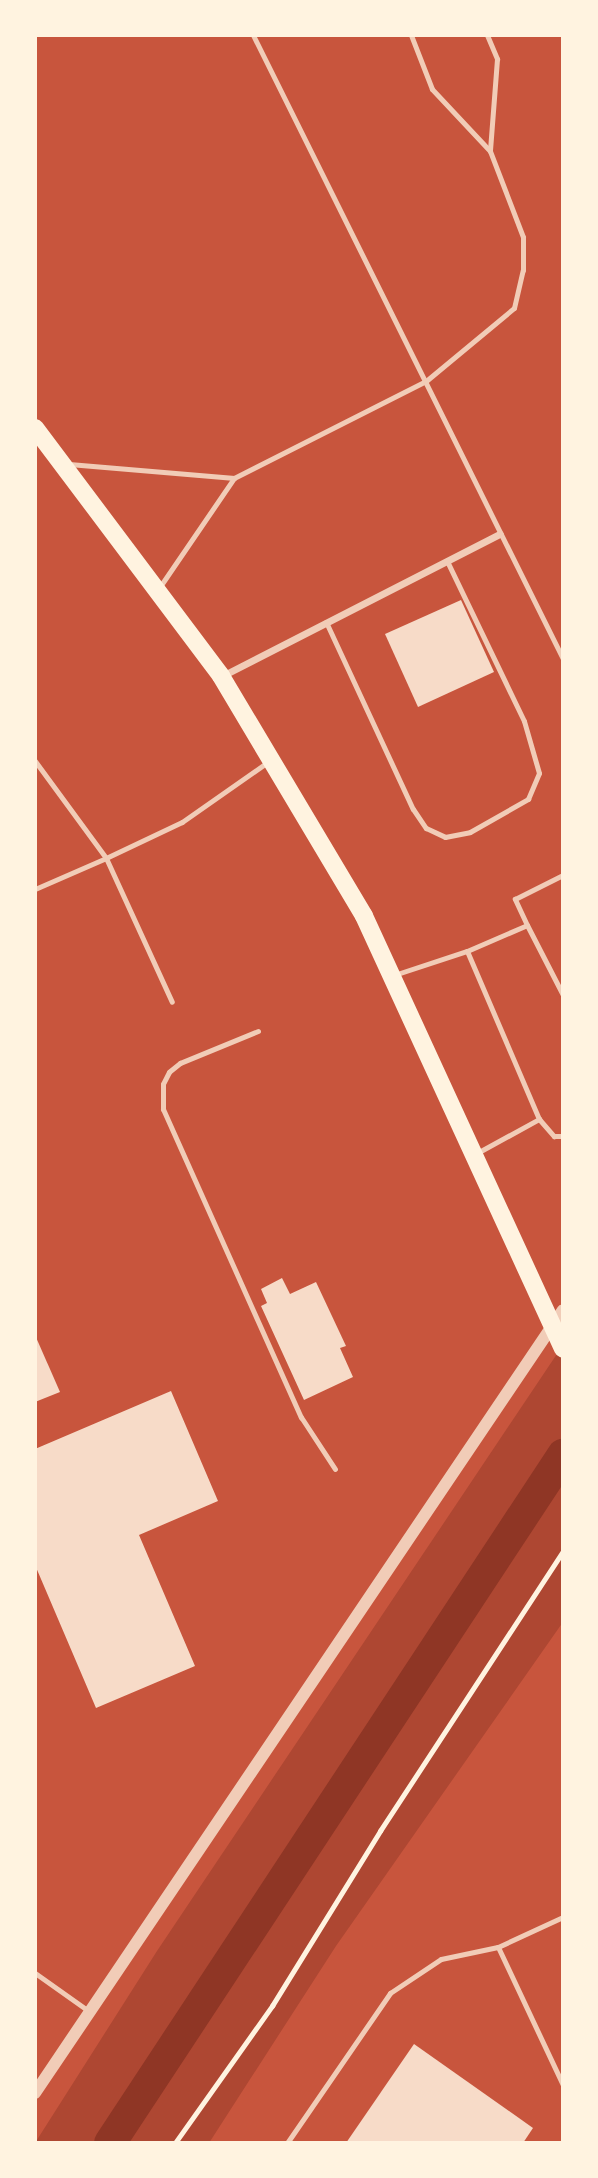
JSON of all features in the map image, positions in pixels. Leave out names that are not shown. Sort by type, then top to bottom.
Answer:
[{"type":"main road","points":[[35,428],[221,676],[364,916],[474,1155],[558,1317],[563,1348]]},
{"type":"street","points":[[221,676],[500,534]]},
{"type":"street","points":[[35,2093],[558,1317]]},
{"type":"lane","points":[[253,35],[563,659]]},
{"type":"lane","points":[[157,591],[234,478],[426,381],[514,308],[523,270],[523,237],[491,151],[432,89],[411,35]]},
{"type":"lane","points":[[487,35],[497,59],[491,151]]},
{"type":"lane","points":[[61,464],[234,478]]},
{"type":"lane","points":[[326,622],[419,819],[426,828],[445,836],[470,832],[528,799],[539,773],[524,721],[447,561]]},
{"type":"lane","points":[[35,889],[182,822],[271,759]]},
{"type":"lane","points":[[35,761],[106,858],[172,1002]]},
{"type":"lane","points":[[563,875],[515,899],[563,995]]},
{"type":"lane","points":[[391,976],[467,951],[527,925]]},
{"type":"lane","points":[[467,951],[539,1119],[554,1136],[563,1136]]},
{"type":"lane","points":[[257,1031],[180,1063],[163,1084],[163,1109],[301,1418],[335,1469]]},
{"type":"lane","points":[[474,1155],[539,1119]]},
{"type":"lane","points":[[287,2143],[390,1993],[441,1959],[498,1947],[563,1917]]},
{"type":"lane","points":[[498,1947],[563,2085]]},
{"type":"lane","points":[[35,1973],[90,2011]]},
{"type":"path","points":[[176,2143],[272,2006],[563,1551]]},
{"type":"shaded area","points":[[563,1345],[563,1622],[336,1946],[209,2143],[35,2143],[157,1951]]},
{"type":"building","points":[[461,600],[494,672],[418,707],[385,634]]},
{"type":"building","points":[[282,1278],[290,1294],[316,1282],[346,1346],[340,1348],[353,1377],[304,1400],[261,1306],[267,1303],[261,1289]]},
{"type":"building","points":[[35,1335],[60,1392],[35,1402]]},
{"type":"building","points":[[171,1391],[218,1501],[139,1535],[195,1666],[96,1708],[35,1565],[35,1449]]},
{"type":"building","points":[[414,2044],[533,2128],[523,2143],[346,2143]]},
{"type":"waterway","points":[[110,2143],[563,1455]]}]
